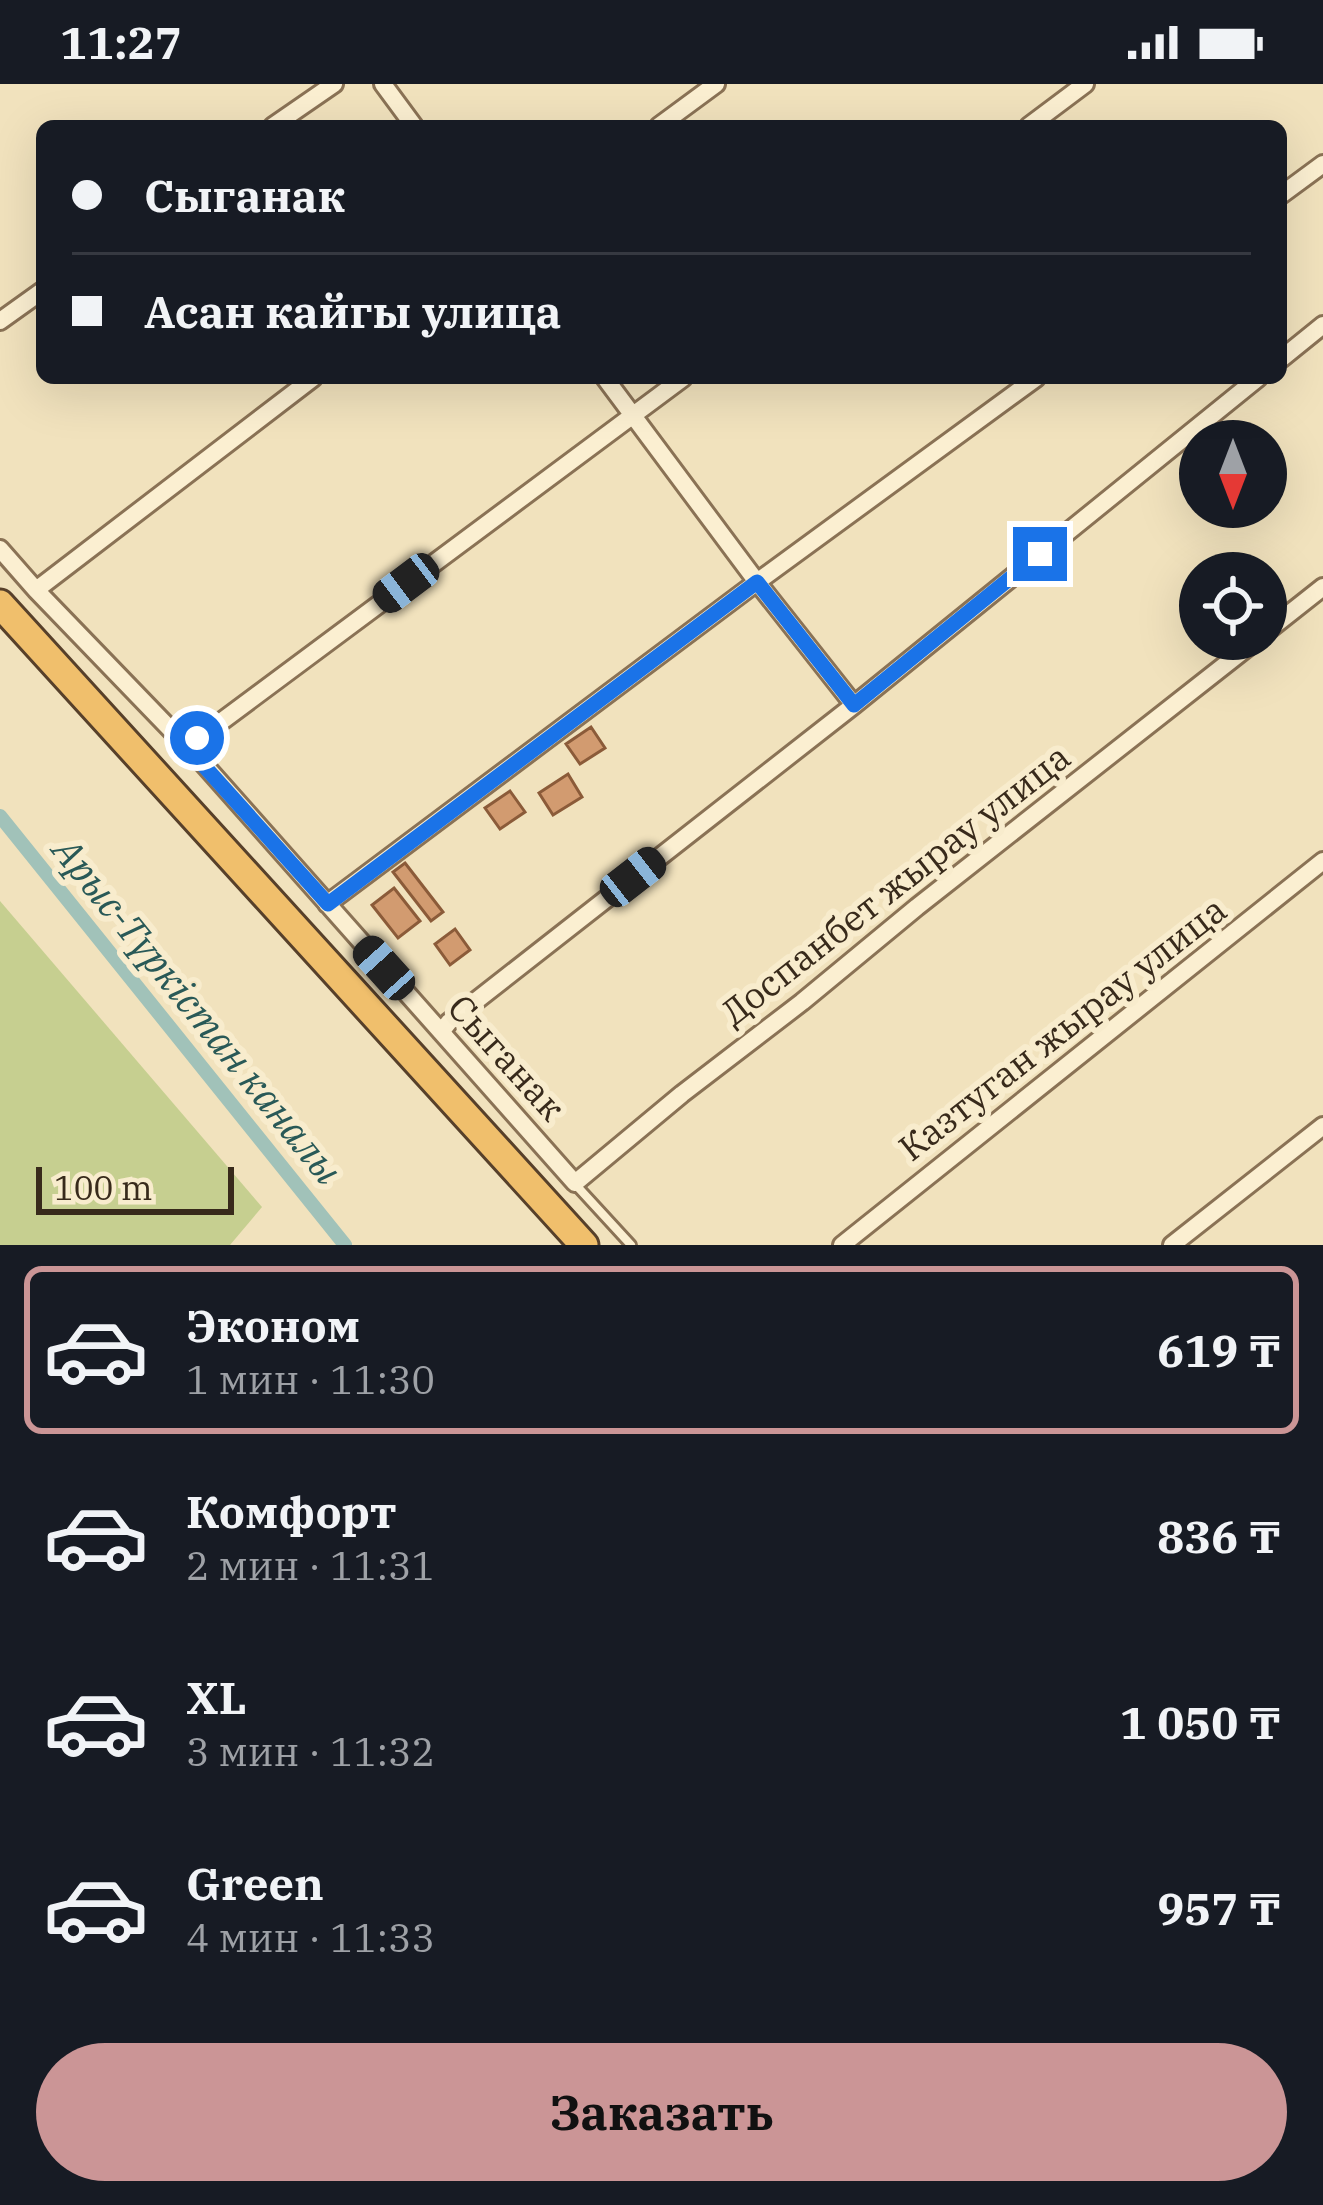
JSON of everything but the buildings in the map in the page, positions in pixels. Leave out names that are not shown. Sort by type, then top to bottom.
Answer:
[{"type":"highway","points":[[0,604],[584,1245]]},
{"type":"highway","points":[[0,630],[560,1245]]},
{"type":"street","points":[[282,120],[334,84]]},
{"type":"street","points":[[383,84],[410,120]]},
{"type":"street","points":[[666,120],[716,84]]},
{"type":"street","points":[[1036,120],[1085,84]]},
{"type":"street","points":[[1287,191],[1323,164]]},
{"type":"street","points":[[0,321],[36,294]]},
{"type":"street","points":[[1287,354],[1323,325]]},
{"type":"street","points":[[36,590],[305,384]]},
{"type":"street","points":[[610,384],[854,705]]},
{"type":"street","points":[[187,747],[675,384]]},
{"type":"street","points":[[328,904],[1028,384]]},
{"type":"street","points":[[441,1032],[1251,384]]},
{"type":"street","name":"Сыганак","points":[[0,549],[187,747],[575,1184]]},
{"type":"street","points":[[1287,615],[1323,587]]},
{"type":"street","name":"Доспанбет жырау улица","points":[[575,1184],[1231,660]]},
{"type":"street","name":"Казтуган жырау улица","points":[[842,1245],[1323,861]]},
{"type":"street","points":[[1172,1245],[1323,1126]]},
{"type":"lane","points":[[575,1184],[631,1245]]},
{"type":"green space","points":[[0,901],[262,1207],[230,1245],[0,1245]]},
{"type":"waterway","name":"Арыс-Түркістан каналы","points":[[0,816],[345,1245]]},
{"type":"route","points":[[197,738],[187,747],[328,904],[757,582],[854,705],[1040,554]]}]
